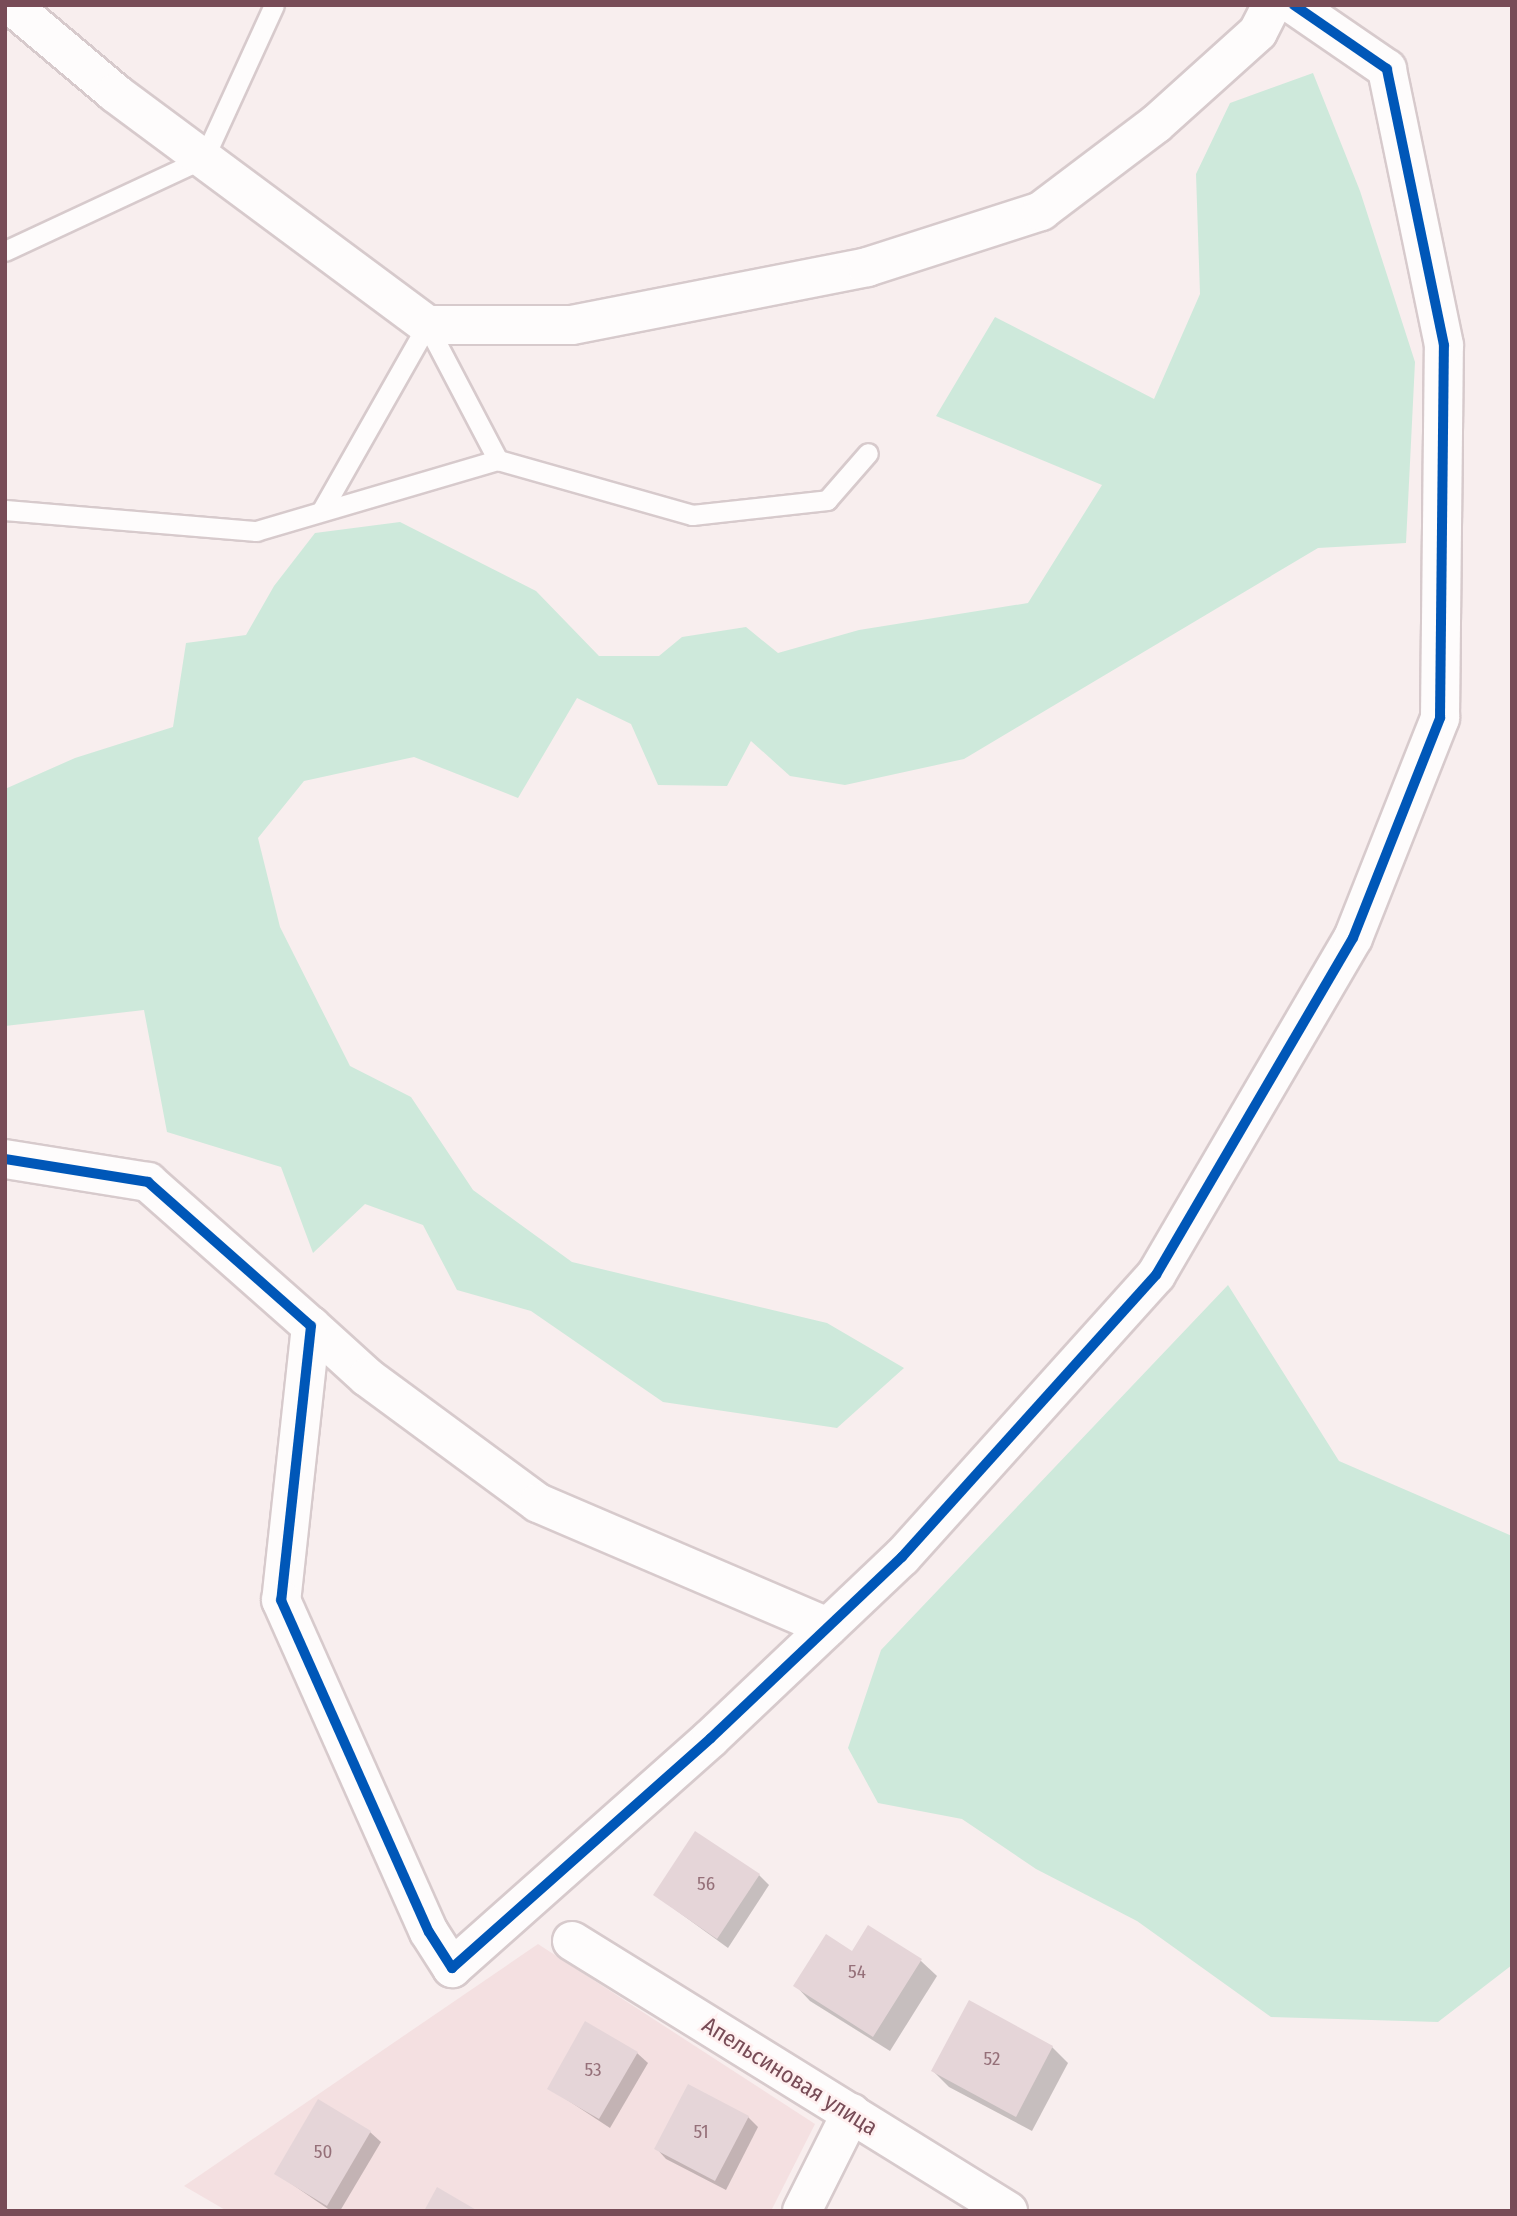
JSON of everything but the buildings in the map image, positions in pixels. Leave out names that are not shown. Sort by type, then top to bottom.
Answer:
[{"type":"street","points":[[11,5],[115,93],[428,325],[572,325],[867,267],[1041,211],[1156,124],[1258,32],[1272,5]]},
{"type":"street","points":[[311,1326],[281,1600],[429,1932],[452,1968],[711,1738],[902,1557],[1156,1275],[1353,938],[1440,718],[1444,345],[1387,69],[1294,5]]},
{"type":"street","points":[[5,1159],[148,1182],[367,1377],[538,1503],[828,1627]]},
{"type":"street","name":"Апельсиновая улица","points":[[572,1941],[1008,2211]]},
{"type":"street","points":[[802,2211],[851,2113]]},
{"type":"lane","points":[[5,251],[204,158],[274,5]]},
{"type":"lane","points":[[428,325],[498,460]]},
{"type":"lane","points":[[322,510],[428,325]]},
{"type":"lane","points":[[5,510],[256,531],[498,460],[692,514],[827,500],[868,453]]},
{"type":"shaded area","points":[[1313,73],[1360,191],[1415,362],[1406,543],[1318,548],[964,759],[845,785],[790,776],[751,741],[727,786],[658,785],[631,724],[577,698],[518,798],[414,757],[304,781],[258,838],[280,927],[350,1066],[411,1097],[473,1190],[572,1262],[827,1323],[904,1368],[837,1428],[663,1402],[531,1311],[457,1290],[423,1225],[365,1204],[313,1253],[281,1167],[167,1132],[144,1010],[5,1026],[5,789],[75,758],[173,727],[186,643],[246,635],[274,586],[315,533],[400,522],[536,591],[599,656],[659,656],[682,637],[746,627],[778,653],[859,630],[1028,603],[1102,485],[936,416],[995,317],[1154,399],[1200,294],[1196,174],[1230,103]]},
{"type":"shaded area","points":[[1228,1285],[1339,1461],[1512,1536],[1512,1965],[1438,2022],[1271,2017],[1137,1921],[1036,1869],[962,1819],[878,1803],[848,1748],[881,1650]]},
{"type":"shaded area","points":[[538,1944],[815,2124],[771,2211],[227,2211],[184,2186]]},
{"type":"cycle path","points":[[5,1159],[148,1182],[311,1326],[281,1600],[429,1932],[452,1968],[711,1738],[902,1557],[1156,1275],[1353,938],[1440,718],[1444,345],[1387,69],[1294,5]]}]
